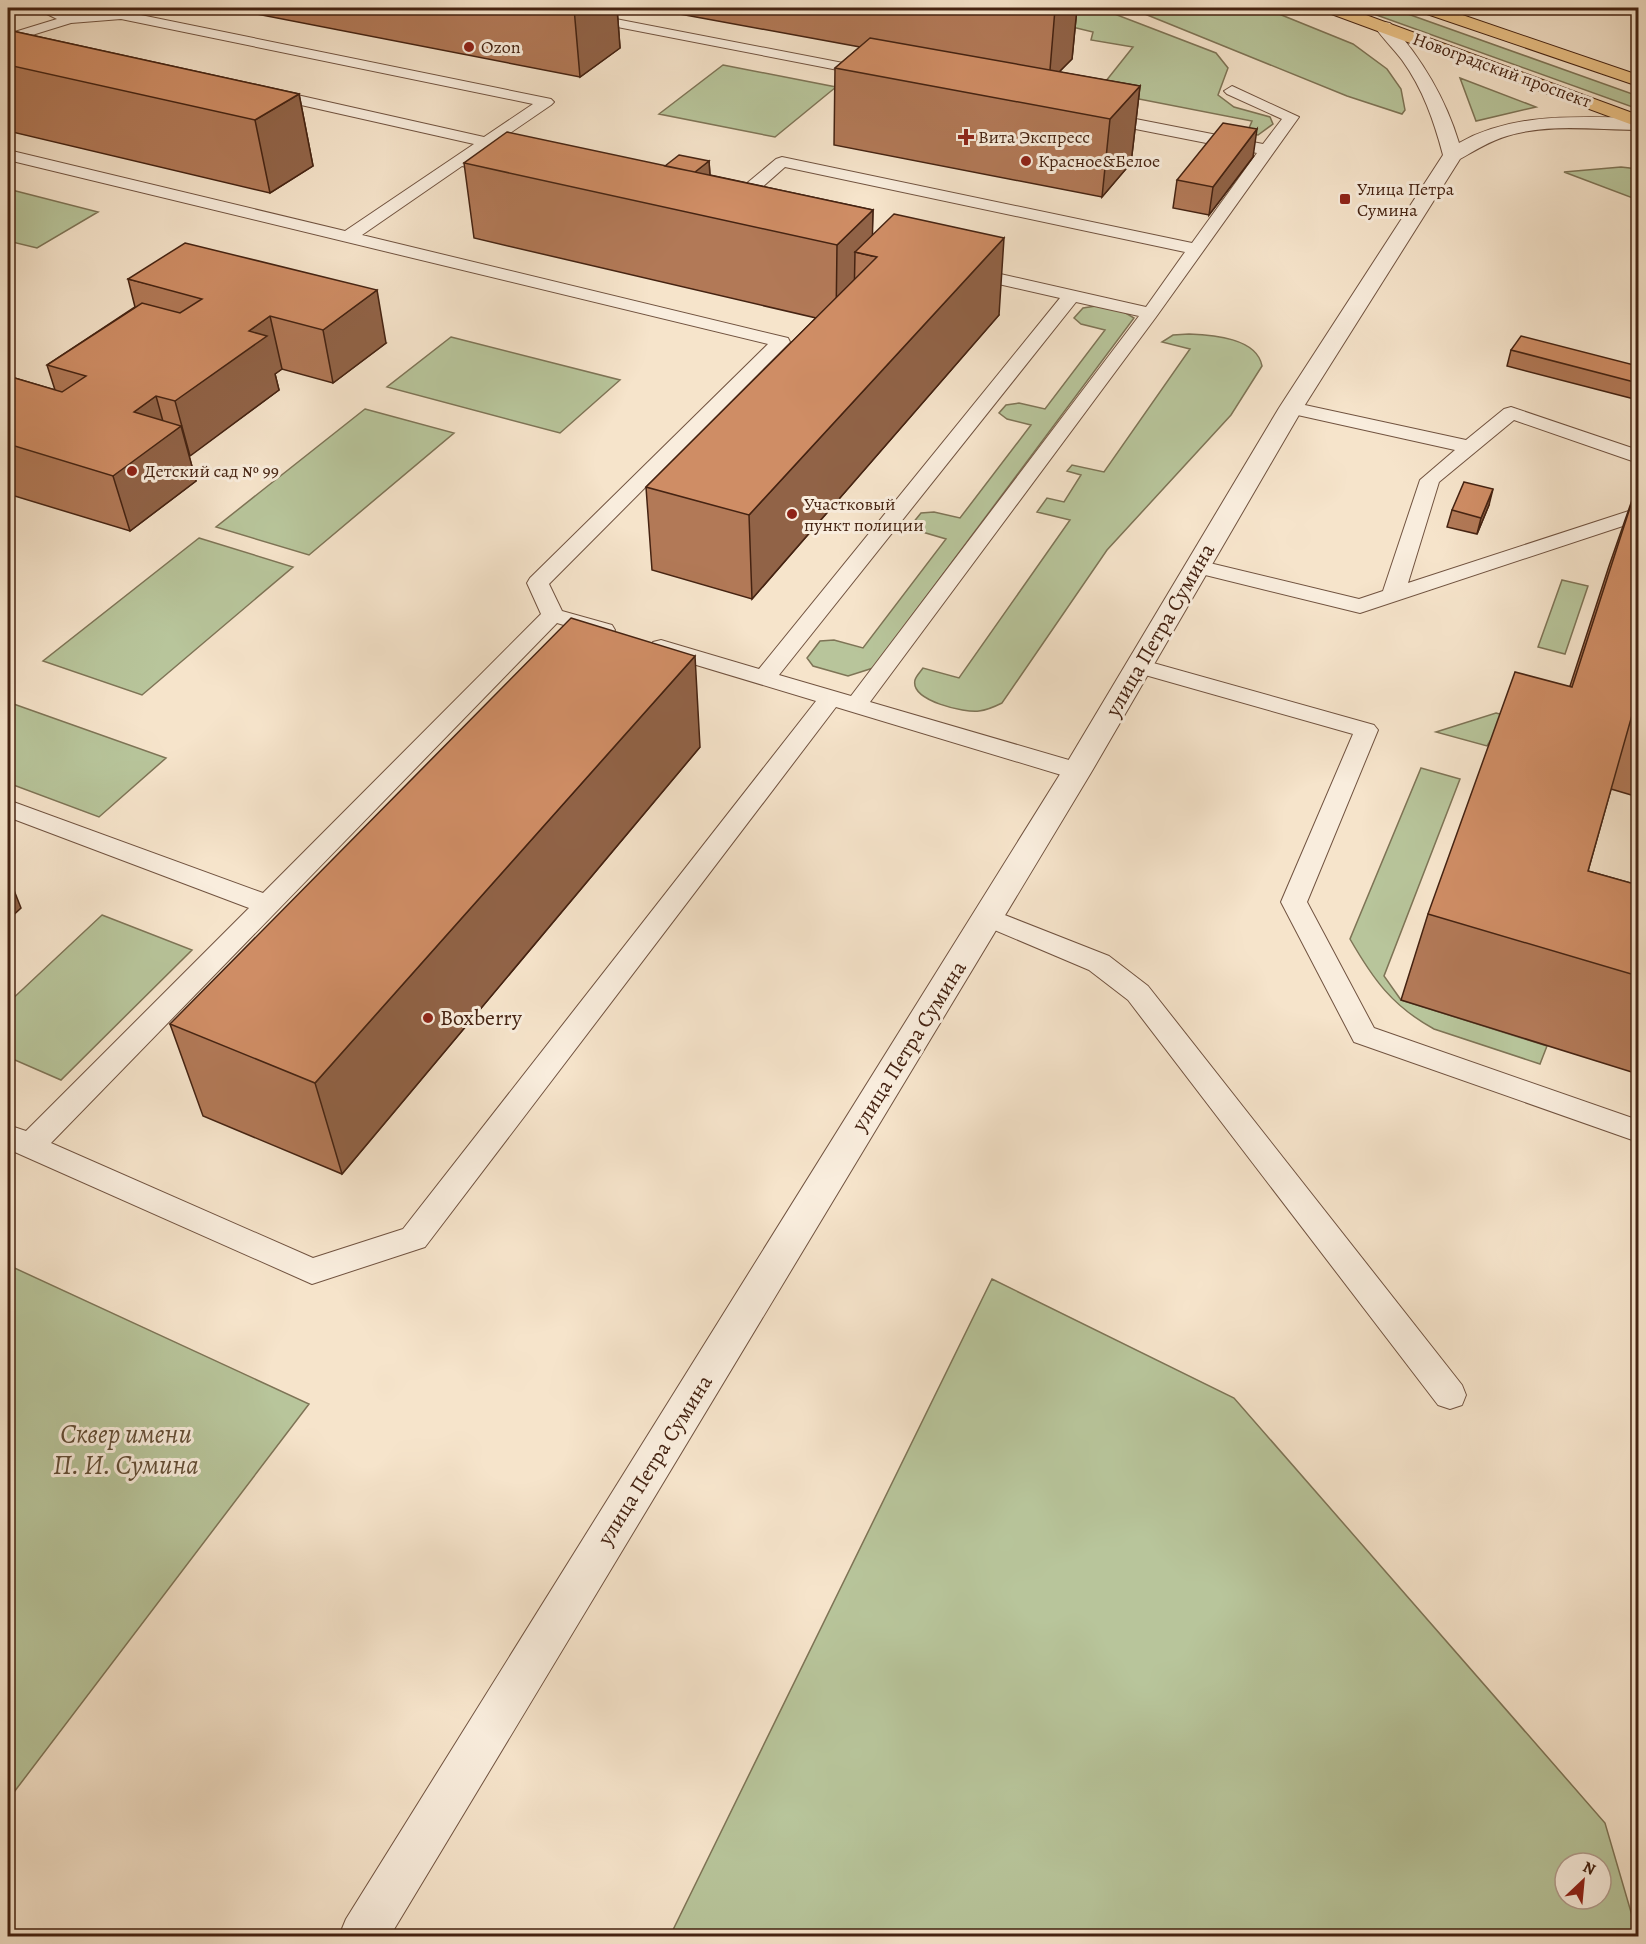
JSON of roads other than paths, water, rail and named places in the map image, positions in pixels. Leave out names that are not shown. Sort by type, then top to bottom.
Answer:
[{"type":"main road","name":"Новоградский проспект","points":[[1332,8],[1638,122]]},
{"type":"main road","name":"Новоградский проспект","points":[[1427,8],[1638,81]]},
{"type":"street","points":[[1384,27],[1412,58],[1431,90],[1454,155],[1488,136],[1534,126],[1588,122],[1638,122]]},
{"type":"street","name":"улица Петра Сумина","points":[[363,1936],[1077,771],[1291,408],[1454,155]]},
{"type":"lane","points":[[42,8],[70,19]]},
{"type":"lane","points":[[121,15],[139,8]]},
{"type":"lane","points":[[540,8],[892,76]]},
{"type":"lane","points":[[10,38],[70,19],[121,15],[546,102],[348,237]]},
{"type":"lane","points":[[10,38],[47,45]]},
{"type":"lane","points":[[255,91],[487,142]]},
{"type":"lane","points":[[553,615],[268,905],[19,1141],[312,1271],[414,1238],[843,702],[1150,313],[1290,117],[1232,91]]},
{"type":"lane","points":[[1079,113],[1267,150]]},
{"type":"lane","points":[[8,155],[781,342],[538,583],[553,615],[620,634]]},
{"type":"lane","points":[[459,161],[516,173]]},
{"type":"lane","points":[[741,222],[718,217],[782,162],[1196,249]]},
{"type":"lane","points":[[947,267],[1150,313]]},
{"type":"lane","points":[[764,678],[1072,294]]},
{"type":"lane","points":[[1291,408],[1470,447]]},
{"type":"lane","points":[[1393,595],[1430,480],[1511,413],[1638,457]]},
{"type":"lane","points":[[1197,566],[1360,606],[1638,514]]},
{"type":"lane","points":[[642,641],[1077,771]]},
{"type":"lane","points":[[1138,666],[1366,730],[1294,902],[1364,1035],[1638,1131]]},
{"type":"lane","points":[[8,808],[268,905]]},
{"type":"lane","points":[[987,917],[1099,963],[1138,993],[1450,1395]]},
{"type":"place","name":"Ozon","points":[[469,47]]},
{"type":"place","name":"Вита Экспресс","points":[[966,137]]},
{"type":"place","name":"Красное&Белое","points":[[1026,161]]},
{"type":"place","name":"Улица Петра Сумина","points":[[1345,199]]},
{"type":"place","name":"Детский сад № 99","points":[[132,471]]},
{"type":"place","name":"Участковый пункт полиции","points":[[792,514]]},
{"type":"place","name":"Boxberry","points":[[428,1018]]},
{"type":"park label","name":"Сквер имени П. И. Сумина","points":[[126,1450]]}]
